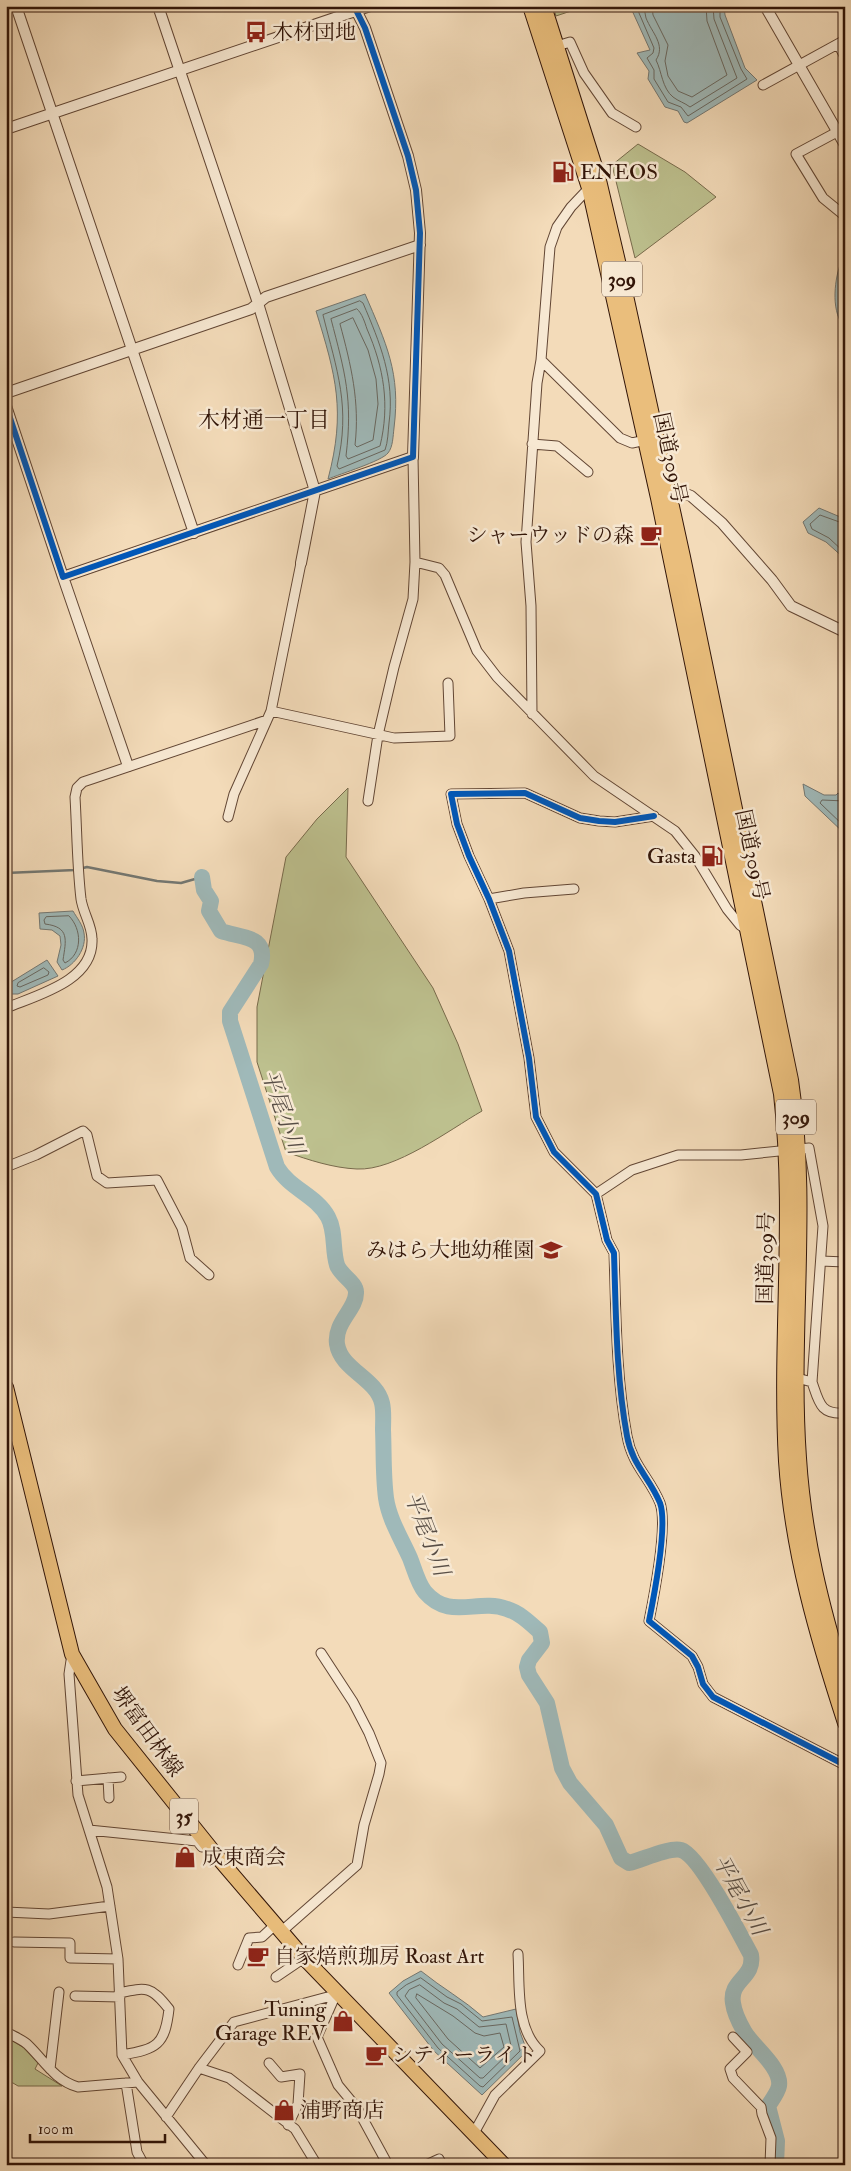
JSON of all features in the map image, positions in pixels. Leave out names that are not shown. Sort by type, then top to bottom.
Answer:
[{"type":"main road","name":"国道309号","points":[[530,6],[589,188],[646,440],[664,496],[747,930],[792,1149],[801,1183],[797,1378],[798,1458],[805,1527],[820,1602],[845,1683]]},
{"type":"main road","name":"国道309号","points":[[544,6],[598,176],[664,496],[784,1045],[796,1116],[788,1186],[785,1418],[790,1501],[795,1540],[809,1608],[845,1723]]},
{"type":"main road","name":"堺富田林線","points":[[6,1387],[72,1654],[115,1729],[209,1846],[336,1994],[504,2165]]},
{"type":"street","points":[[16,6],[194,533]]},
{"type":"street","points":[[158,6],[258,304],[315,491],[269,716],[234,794],[228,817]]},
{"type":"street","points":[[6,129],[356,8],[370,6]]},
{"type":"street","points":[[765,6],[845,145]]},
{"type":"street","points":[[356,8],[412,171],[419,216],[420,245],[413,457],[415,562],[413,600],[394,667],[378,735],[368,801]]},
{"type":"street","points":[[557,46],[570,42],[584,73],[612,113],[636,127]]},
{"type":"street","points":[[763,85],[841,42],[845,57]]},
{"type":"street","points":[[837,132],[796,154],[822,198],[841,206],[845,216]]},
{"type":"street","points":[[532,714],[531,606],[526,542],[532,444],[550,247],[558,227],[589,188]]},
{"type":"street","points":[[6,393],[251,309],[266,298],[420,245]]},
{"type":"street","points":[[541,360],[620,438],[632,443],[646,440]]},
{"type":"street","points":[[6,406],[128,766]]},
{"type":"street","points":[[532,444],[557,446],[588,472]]},
{"type":"street","points":[[64,577],[413,457]]},
{"type":"street","points":[[664,496],[681,492],[690,496],[722,523],[772,580],[791,606],[845,632]]},
{"type":"street","points":[[415,562],[439,568],[445,575],[477,651],[532,714],[594,776],[675,831],[695,856],[727,909],[740,925],[747,930]]},
{"type":"street","points":[[6,1008],[56,986],[76,974],[87,963],[92,949],[92,936],[81,901],[75,797],[77,788],[83,782],[269,716],[394,738],[450,736],[448,683]]},
{"type":"street","points":[[654,816],[616,822],[599,821],[580,818],[525,793],[451,794],[457,824],[490,900],[509,950],[529,1058],[536,1117],[554,1152],[596,1194],[607,1240],[614,1253],[617,1340],[627,1439],[635,1463],[661,1505],[662,1535],[649,1621],[692,1656],[698,1667],[703,1684],[713,1697],[823,1756],[845,1764]]},
{"type":"street","points":[[490,900],[524,892],[574,888]]},
{"type":"street","points":[[6,1167],[36,1155],[83,1131],[87,1135],[97,1176],[101,1180],[107,1183],[157,1180],[182,1228],[190,1258],[209,1275]]},
{"type":"street","points":[[596,1194],[632,1170],[678,1155],[740,1155],[810,1148],[823,1226],[812,1382],[822,1408],[829,1413],[845,1412]]},
{"type":"street","points":[[821,1261],[845,1262]]},
{"type":"street","points":[[797,1378],[812,1382]]},
{"type":"street","points":[[238,1965],[249,1938],[262,1938],[279,1927],[357,1865],[362,1832],[380,1774],[381,1762],[353,1702],[321,1653]]},
{"type":"street","points":[[72,1654],[69,1674],[76,1781],[78,1795],[102,1864],[110,1906],[118,1959],[122,2055],[138,2082],[206,2165]]},
{"type":"street","points":[[76,1781],[121,1777]]},
{"type":"street","points":[[108,1778],[109,1798]]},
{"type":"street","points":[[89,1830],[197,1841],[202,1847],[209,1846]]},
{"type":"street","points":[[6,1912],[49,1914],[110,1906]]},
{"type":"street","points":[[14,1942],[70,1943],[70,1958],[118,1959]]},
{"type":"street","points":[[474,2133],[495,2095],[540,2051],[532,2043],[525,2028],[518,1954]]},
{"type":"street","points":[[276,1977],[304,1958]]},
{"type":"street","points":[[74,1996],[120,1995],[148,1989],[157,1994],[169,2009],[167,2030],[161,2042],[142,2052],[122,2055]]},
{"type":"street","points":[[50,2069],[59,1992]]},
{"type":"street","points":[[166,2117],[198,2068],[234,2022],[336,1994]]},
{"type":"street","points":[[336,1994],[317,2037],[338,2085],[358,2108],[388,2165]]},
{"type":"street","points":[[6,2032],[26,2042],[58,2079],[78,2087],[138,2082]]},
{"type":"street","points":[[733,2037],[747,2052],[730,2070],[733,2078],[761,2107],[771,2138],[770,2165]]},
{"type":"street","points":[[269,2062],[281,2077],[300,2074],[298,2104],[288,2125]]},
{"type":"street","points":[[198,2068],[229,2078],[295,2129],[317,2165]]},
{"type":"street","points":[[126,2083],[137,2152],[144,2165]]},
{"type":"street","points":[[426,2165],[439,2159],[442,2165]]},
{"type":"green space","points":[[553,6],[586,6],[556,16]]},
{"type":"green space","points":[[638,144],[685,172],[716,197],[635,258],[612,165]]},
{"type":"green space","points":[[348,788],[346,857],[433,988],[458,1044],[482,1111],[405,1157],[372,1168],[357,1169],[312,1161],[286,1152],[257,1062],[257,1007],[286,857],[317,819]]},
{"type":"green space","points":[[6,2037],[23,2047],[38,2063],[35,2069],[62,2086],[18,2086],[6,2082]]},
{"type":"water","points":[[630,6],[724,6],[725,15],[745,68],[757,80],[687,123],[684,122],[678,111],[665,107],[648,79],[649,71],[637,53],[650,50]]},
{"type":"water","points":[[845,264],[845,327],[837,314],[835,289],[840,265]]},
{"type":"water","points":[[365,294],[385,343],[393,374],[396,408],[390,451],[370,463],[328,479],[337,433],[336,394],[329,355],[316,311]]},
{"type":"water","points":[[819,508],[845,519],[845,559],[826,542],[808,533],[803,522]]},
{"type":"water","points":[[803,784],[824,795],[836,795],[838,793],[845,798],[845,834],[805,796]]},
{"type":"water","points":[[73,911],[83,930],[84,944],[75,960],[62,970],[57,962],[61,945],[60,936],[52,930],[40,929],[39,913]]},
{"type":"water","points":[[47,960],[58,976],[18,994],[6,994],[8,984]]},
{"type":"water","points":[[421,1971],[483,2017],[516,2009],[520,2032],[527,2051],[482,2095],[434,2051],[389,1993],[403,1981]]},
{"type":"waterway","points":[[6,873],[75,870],[87,867],[157,881],[181,883],[202,877]]},
{"type":"waterway","name":"平尾小川","points":[[202,877],[204,890],[211,901],[209,911],[221,931],[251,939],[261,948],[261,964],[230,1012],[230,1021],[277,1167],[282,1175],[323,1209],[332,1229],[337,1265],[355,1288],[355,1298],[339,1329],[337,1344],[345,1361],[379,1394],[383,1413],[386,1498],[393,1521],[418,1580],[425,1592],[434,1601],[454,1607],[496,1606],[507,1609],[521,1616],[540,1632],[542,1643],[529,1660],[527,1667],[529,1675],[547,1703],[562,1768],[570,1783],[606,1825],[621,1858],[629,1863],[663,1852],[681,1850],[689,1855],[698,1866],[719,1897],[751,1955],[749,1969],[738,1984],[733,1995],[735,2010],[744,2031],[771,2064],[779,2079],[779,2086],[775,2096],[768,2106],[777,2141],[776,2165]]},
{"type":"cycle path","points":[[6,406],[63,577],[413,457],[420,233],[416,190],[408,156],[365,28],[354,6]]},
{"type":"cycle path","points":[[654,816],[615,822],[599,821],[580,818],[525,793],[451,794],[457,824],[509,951],[529,1058],[536,1117],[554,1152],[596,1194],[607,1240],[614,1253],[619,1368],[627,1436],[633,1455],[656,1494],[662,1513],[659,1561],[649,1621],[692,1656],[698,1667],[703,1684],[713,1697],[845,1765]]},
{"type":"place","name":"木材団地","points":[[256,32]]},
{"type":"place","name":"ENEOS","points":[[563,172]]},
{"type":"place","name":"シャーウッドの森","points":[[651,535]]},
{"type":"place","name":"Gasta","points":[[712,856]]},
{"type":"place","name":"みはら大地幼稚園","points":[[551,1250]]},
{"type":"place","name":"成東商会","points":[[185,1857]]},
{"type":"place","name":"自家焙煎珈房 Roast Art","points":[[258,1956]]},
{"type":"place","name":"Tuning Garage REV","points":[[343,2021]]},
{"type":"place","name":"シティーライト","points":[[376,2055]]},
{"type":"place","name":"浦野商店","points":[[284,2110]]},
{"type":"district","name":"木材通一丁目","points":[[264,420]]}]
